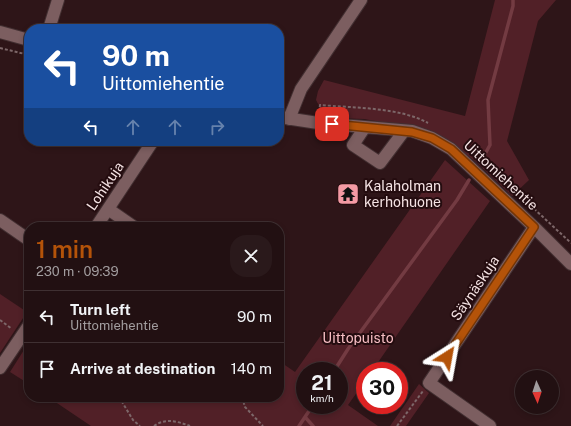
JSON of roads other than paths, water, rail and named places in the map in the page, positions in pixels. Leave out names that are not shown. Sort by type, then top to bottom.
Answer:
[{"type":"street","points":[[51,24],[58,0]]},
{"type":"street","points":[[284,118],[301,89],[359,1]]},
{"type":"street","points":[[0,32],[24,39]]},
{"type":"street","name":"Uittomiehentie","points":[[284,118],[412,132],[432,138],[451,149],[571,264]]},
{"type":"street","points":[[365,127],[353,145],[380,163],[404,131]]},
{"type":"street","name":"Lohikuja","points":[[99,222],[150,146]]},
{"type":"street","points":[[108,209],[127,222]]},
{"type":"street","points":[[0,220],[24,237]]},
{"type":"street","name":"Säynäskuja","points":[[490,426],[429,383],[534,227]]},
{"type":"street","points":[[0,368],[24,333]]},
{"type":"waterway","points":[[485,154],[490,145],[488,100],[513,6],[513,0]]},
{"type":"waterway","points":[[340,362],[457,200],[469,180]]},
{"type":"waterway","points":[[299,426],[307,414]]},
{"type":"waterway","points":[[305,417],[313,426]]},
{"type":"place","name":"Kalaholman kerhohuone","points":[[348,194]]},
{"type":"park label","name":"Uittopuisto","points":[[358,338]]}]
